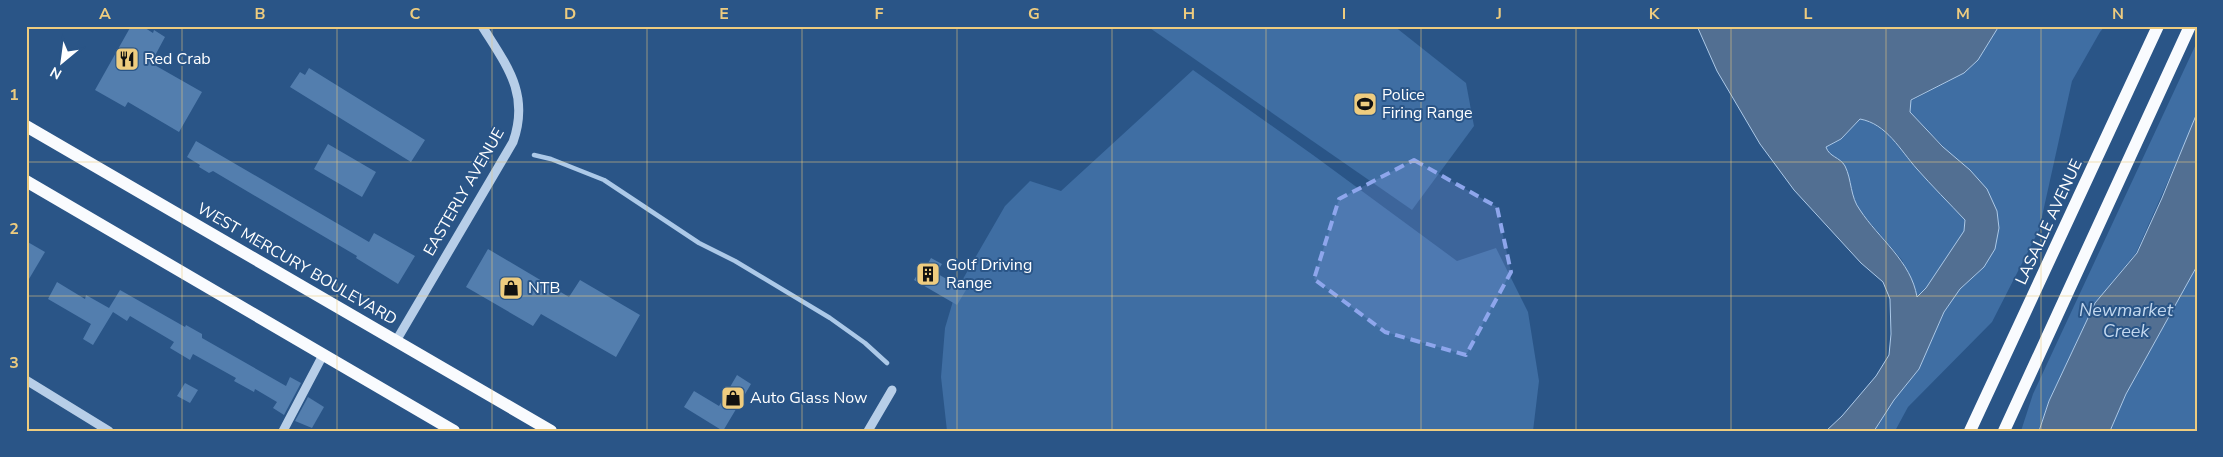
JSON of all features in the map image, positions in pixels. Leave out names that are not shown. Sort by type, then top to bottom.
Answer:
[{"type":"main road","name":"LASALLE AVENUE","points":[[1970,431],[2158,26]]},
{"type":"main road","points":[[2004,431],[2190,26]]},
{"type":"main road","name":"WEST MERCURY BOULEVARD","points":[[26,126],[550,431]]},
{"type":"main road","points":[[26,182],[454,431]]},
{"type":"street","name":"EASTERLY AVENUE","points":[[396,341],[513,142],[518,126],[520,111],[516,86],[500,54],[482,26]]},
{"type":"street","points":[[282,431],[323,355]]},
{"type":"street","points":[[26,380],[109,431]]},
{"type":"street","points":[[868,431],[892,390]]},
{"type":"highlighted area","points":[[1414,160],[1497,207],[1511,272],[1466,355],[1385,332],[1314,279],[1339,199]]},
{"type":"shaded area","name":"Police Firing Range","points":[[1147,26],[1394,26],[1466,83],[1474,126],[1412,210]]},
{"type":"shaded area","points":[[1999,26],[2105,26],[2072,81],[2039,230],[1992,322],[1908,407],[1895,431],[1874,431],[1894,400],[1919,369],[1944,312],[1960,289],[1984,267],[1943,146],[1910,112],[1911,101],[1964,73],[1978,60]]},
{"type":"shaded area","points":[[2197,42],[2197,113],[2136,253],[2095,303],[2049,401],[2039,431],[2021,431],[2033,394]]},
{"type":"shaded area","points":[[1193,70],[1457,261],[1496,248],[1528,312],[1539,381],[1533,431],[947,431],[941,377],[945,328],[956,291],[1005,206],[1030,181],[1061,191]]},
{"type":"shaded area","points":[[1860,119],[1870,122],[1885,132],[1965,220],[1964,231],[1926,288],[1916,297],[1902,260],[1859,210],[1845,166],[1828,153],[1826,147],[1841,139]]},
{"type":"shaded area","points":[[2197,266],[2197,431],[2110,431],[2126,394]]},
{"type":"water","points":[[1697,26],[1999,26],[1978,60],[1964,73],[1911,100],[1910,112],[1987,189],[1997,211],[1999,228],[1995,249],[1984,267],[1960,289],[1944,312],[1919,369],[1894,400],[1874,431],[1826,431],[1842,416],[1876,376],[1889,355],[1891,334],[1890,299],[1883,282],[1861,263],[1794,190],[1760,144],[1717,71]],"holes":[[[1860,119],[1878,126],[1892,139],[1917,169],[1965,220],[1964,231],[1926,288],[1917,297],[1914,284],[1901,261],[1857,205],[1845,166],[1826,147],[1841,139]]]},
{"type":"water","name":"Newmarket Creek","points":[[2197,113],[2197,266],[2126,394],[2110,431],[2039,431],[2049,401],[2095,303],[2137,253]]},
{"type":"building","points":[[131,26],[142,26],[153,33],[154,30],[165,37],[151,63],[202,92],[179,132],[128,102],[125,107],[95,90]]},
{"type":"building","points":[[309,68],[425,140],[411,162],[290,87],[300,72],[305,75]]},
{"type":"building","points":[[196,141],[369,242],[374,233],[415,256],[398,284],[356,258],[357,256],[213,171],[209,173],[199,167],[200,165],[187,157]]},
{"type":"building","points":[[328,144],[376,172],[362,197],[314,169]]},
{"type":"building","points":[[26,241],[45,252],[26,284]]},
{"type":"building","points":[[488,249],[569,297],[580,280],[640,315],[616,357],[541,314],[533,326],[466,287]]},
{"type":"building","points":[[931,258],[942,264],[936,273],[966,290],[957,305],[914,280],[923,265],[926,267]]},
{"type":"building","points":[[57,282],[85,299],[86,295],[109,308],[120,290],[185,327],[186,325],[202,334],[202,338],[286,386],[290,377],[301,383],[284,415],[273,408],[277,402],[255,389],[254,392],[234,381],[236,378],[193,354],[190,360],[170,348],[174,342],[130,316],[127,321],[113,312],[93,345],[83,339],[91,324],[48,299]]},
{"type":"building","name":"Auto Glass Now","points":[[737,375],[751,384],[723,431],[684,407],[694,391],[719,406]]},
{"type":"building","points":[[185,383],[198,390],[190,403],[177,396]]},
{"type":"building","points":[[308,397],[324,407],[312,428],[295,421]]},
{"type":"waterway","points":[[534,155],[551,159],[604,180],[699,243],[735,261],[830,318],[865,343],[887,363]]},
{"type":"place","name":"Red Crab","points":[[127,59]]},
{"type":"place","name":"Police Firing Range","points":[[1365,104]]},
{"type":"place","name":"Golf Driving Range","points":[[928,274]]},
{"type":"place","name":"NTB","points":[[511,288]]},
{"type":"place","name":"Auto Glass Now","points":[[733,398]]}]
